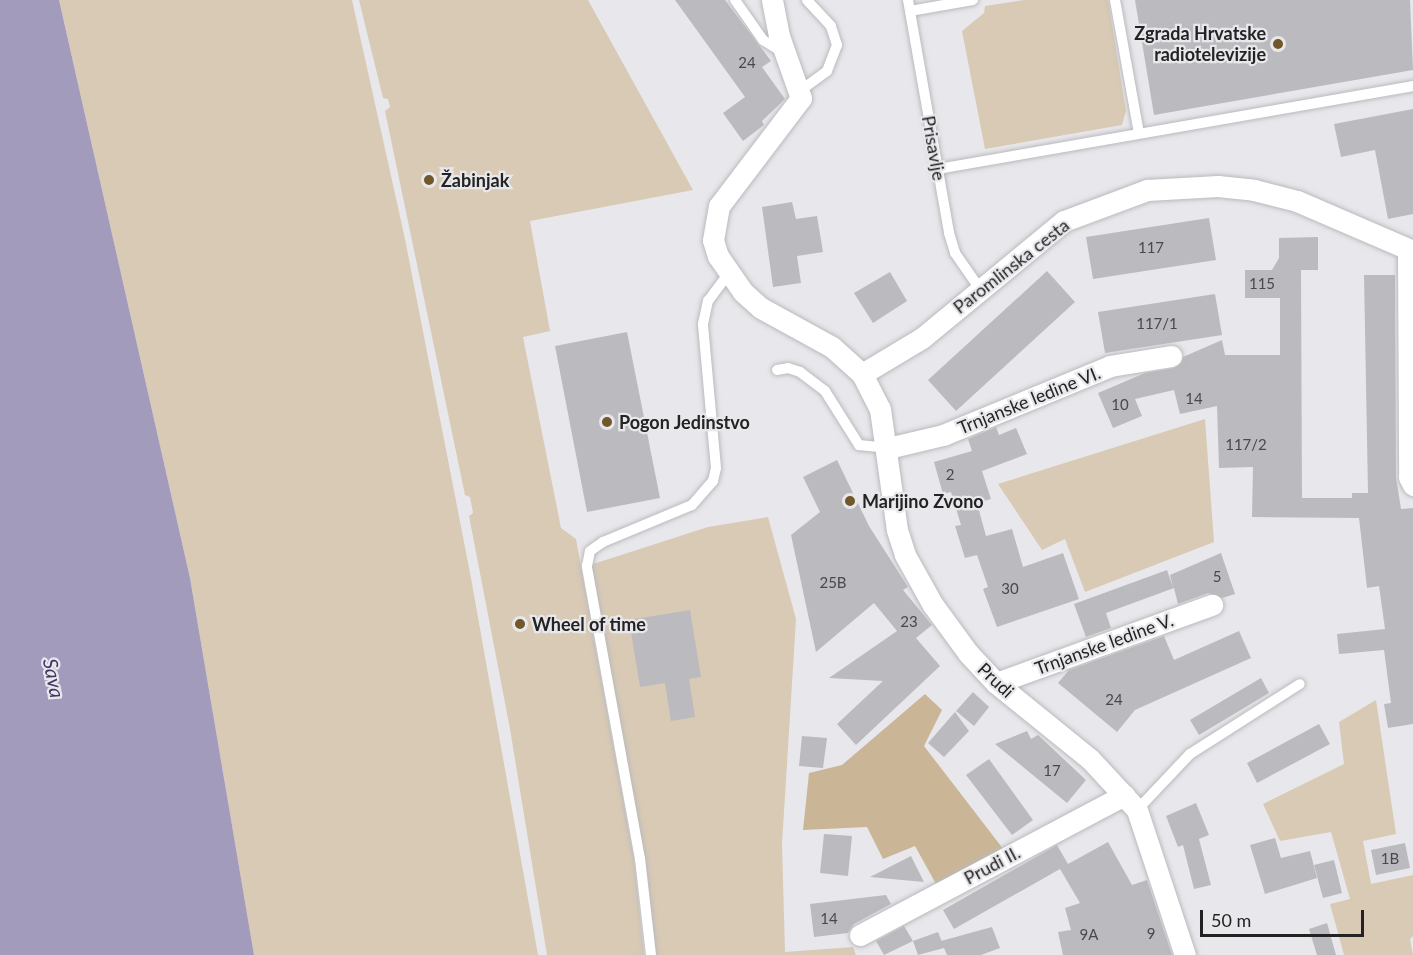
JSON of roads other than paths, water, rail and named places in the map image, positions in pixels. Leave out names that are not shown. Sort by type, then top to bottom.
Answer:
[{"type":"street","points":[[772,0],[785,54],[801,90],[798,105],[719,206],[713,240],[728,274],[761,309],[832,347],[862,374]]},
{"type":"street","name":"Paromlinska cesta","points":[[862,374],[909,347],[1064,221],[1116,199],[1175,186],[1254,190],[1297,201],[1411,250]]},
{"type":"street","points":[[1411,250],[1409,477],[1413,485]]},
{"type":"street","name":"Trnjanske ledine VI.","points":[[888,448],[943,435],[1110,366],[1171,356]]},
{"type":"street","name":"Prudi","points":[[862,374],[880,409],[888,448],[897,530],[905,555],[933,605],[968,653],[996,683],[1090,759],[1130,803],[1185,955]]},
{"type":"street","name":"Trnjanske ledine V.","points":[[996,683],[1212,605]]},
{"type":"street","name":"Prudi II.","points":[[860,935],[1130,803]]},
{"type":"lane","points":[[735,0],[763,40],[785,54]]},
{"type":"lane","points":[[801,90],[827,71],[837,45],[831,26],[807,0]]},
{"type":"lane","points":[[909,6],[974,0]]},
{"type":"lane","points":[[1115,0],[1139,133]]},
{"type":"lane","name":"Prisavlje","points":[[909,6],[955,253],[980,289]]},
{"type":"lane","points":[[938,169],[1413,86]]},
{"type":"lane","points":[[651,955],[640,859],[588,562],[590,551],[603,542],[692,505],[713,481],[716,468],[703,324],[708,301],[728,274]]},
{"type":"lane","points":[[777,370],[788,368],[800,372],[825,391],[859,445],[888,448]]},
{"type":"lane","points":[[1130,803],[1190,754],[1300,684]]},
{"type":"water","name":"Sava","points":[[0,0],[59,0],[190,578],[254,955],[0,955]]},
{"type":"place","name":"Zgrada Hrvatske radiotelevizije","points":[[1278,44]]},
{"type":"place","name":"Žabinjak","points":[[429,180]]},
{"type":"place","name":"Pogon Jedinstvo","points":[[607,422]]},
{"type":"place","name":"Marijino Zvono","points":[[850,501]]},
{"type":"place","name":"Wheel of time","points":[[520,624]]}]
